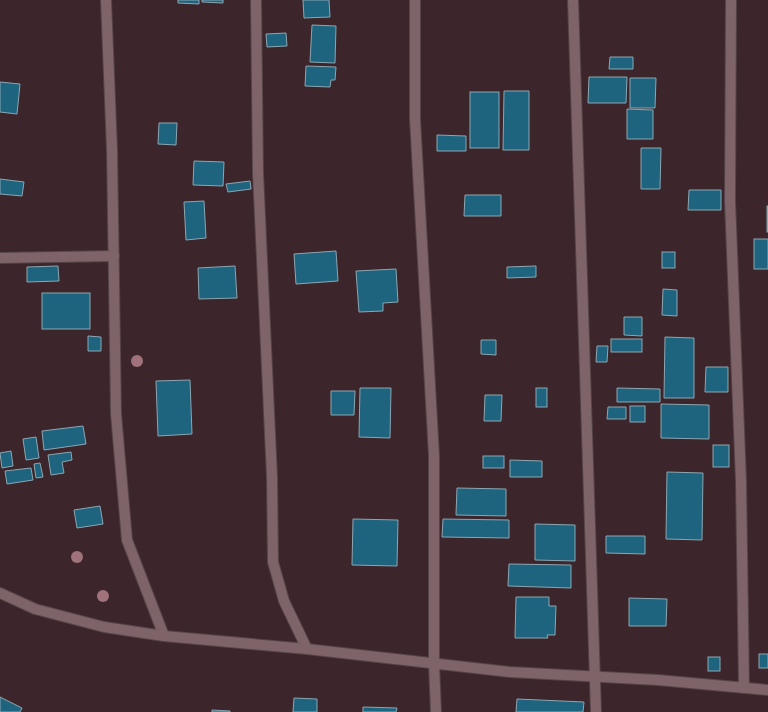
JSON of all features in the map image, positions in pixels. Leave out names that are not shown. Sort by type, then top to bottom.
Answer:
[{"type":"street","points":[[106,0],[112,150],[116,414],[126,540],[164,636]]},
{"type":"street","points":[[256,0],[258,173],[272,477],[273,562],[284,601],[307,649]]},
{"type":"street","points":[[415,0],[415,119],[434,456],[434,664],[436,712]]},
{"type":"street","points":[[573,0],[596,712]]},
{"type":"street","points":[[731,0],[730,201],[741,481],[744,688]]},
{"type":"street","points":[[0,258],[114,256]]},
{"type":"street","points":[[0,593],[35,609],[104,628],[164,636],[307,649],[510,672],[596,676],[768,690]]},
{"type":"building","points":[[178,0],[199,0],[199,4],[178,3]]},
{"type":"building","points":[[202,0],[223,0],[223,3],[202,2]]},
{"type":"building","points":[[303,0],[329,0],[330,17],[304,18]]},
{"type":"building","points":[[312,25],[336,26],[335,63],[310,62]]},
{"type":"building","points":[[286,33],[287,46],[267,47],[266,34]]},
{"type":"building","points":[[610,57],[633,57],[633,69],[609,69]]},
{"type":"building","points":[[306,66],[336,67],[335,80],[331,80],[330,87],[305,86]]},
{"type":"building","points":[[589,77],[627,77],[626,103],[588,103]]},
{"type":"building","points":[[630,78],[656,78],[655,108],[630,108]]},
{"type":"building","points":[[0,82],[20,84],[17,114],[0,112]]},
{"type":"building","points":[[504,91],[529,91],[529,150],[503,150]]},
{"type":"building","points":[[470,92],[499,92],[499,148],[470,148]]},
{"type":"building","points":[[627,109],[653,110],[653,139],[627,139]]},
{"type":"building","points":[[159,123],[177,123],[176,145],[158,144]]},
{"type":"building","points":[[437,135],[466,136],[466,151],[437,151]]},
{"type":"building","points":[[641,148],[661,148],[660,189],[641,189]]},
{"type":"building","points":[[194,161],[224,162],[223,186],[193,185]]},
{"type":"building","points":[[0,179],[24,182],[22,196],[0,194]]},
{"type":"building","points":[[250,181],[251,189],[228,192],[226,184]]},
{"type":"building","points":[[689,190],[721,190],[721,210],[688,210]]},
{"type":"building","points":[[465,195],[501,195],[501,216],[464,216]]},
{"type":"building","points":[[204,201],[206,238],[186,240],[184,202]]},
{"type":"building","points":[[768,206],[768,232],[767,232]]},
{"type":"building","points":[[754,239],[768,239],[768,269],[754,269]]},
{"type":"building","points":[[336,251],[338,281],[296,284],[294,254]]},
{"type":"building","points":[[662,252],[675,252],[675,268],[662,268]]},
{"type":"building","points":[[58,266],[59,281],[27,282],[27,267]]},
{"type":"building","points":[[235,266],[237,298],[199,299],[198,268]]},
{"type":"building","points":[[536,266],[536,277],[507,278],[507,267]]},
{"type":"building","points":[[396,269],[398,302],[383,303],[383,311],[359,312],[356,271]]},
{"type":"building","points":[[663,289],[677,290],[677,316],[662,315]]},
{"type":"building","points":[[42,293],[90,293],[90,329],[42,329]]},
{"type":"building","points":[[624,317],[642,317],[642,336],[624,335]]},
{"type":"building","points":[[88,336],[101,337],[101,351],[88,351]]},
{"type":"building","points":[[665,337],[694,338],[694,398],[664,398]]},
{"type":"building","points":[[611,339],[642,339],[642,352],[611,352]]},
{"type":"building","points":[[481,340],[496,340],[496,355],[481,354]]},
{"type":"building","points":[[597,346],[608,346],[607,362],[596,362]]},
{"type":"building","points":[[706,367],[728,367],[728,392],[705,392]]},
{"type":"building","points":[[190,380],[192,434],[158,436],[156,381]]},
{"type":"building","points":[[360,388],[391,388],[390,438],[359,437]]},
{"type":"building","points":[[536,388],[547,388],[547,407],[536,407]]},
{"type":"building","points":[[617,388],[660,389],[660,402],[617,402]]},
{"type":"building","points":[[331,391],[355,391],[354,415],[331,415]]},
{"type":"building","points":[[485,395],[502,395],[501,421],[484,421]]},
{"type":"building","points":[[661,404],[709,405],[709,439],[661,438]]},
{"type":"building","points":[[630,406],[645,406],[645,422],[630,422]]},
{"type":"building","points":[[608,407],[626,407],[626,419],[607,419]]},
{"type":"building","points":[[83,426],[86,444],[44,450],[42,431]]},
{"type":"building","points":[[36,437],[39,458],[26,460],[23,439]]},
{"type":"building","points":[[713,445],[729,445],[729,467],[713,467]]},
{"type":"building","points":[[11,451],[13,466],[2,468],[0,453]]},
{"type":"building","points":[[71,452],[72,460],[62,462],[64,473],[51,475],[48,455]]},
{"type":"building","points":[[483,456],[504,456],[504,468],[483,468]]},
{"type":"building","points":[[510,460],[542,461],[542,477],[510,477]]},
{"type":"building","points":[[40,463],[43,477],[36,478],[34,464]]},
{"type":"building","points":[[31,468],[33,480],[7,484],[5,471]]},
{"type":"building","points":[[667,472],[703,473],[702,540],[666,539]]},
{"type":"building","points":[[457,488],[506,489],[506,516],[456,515]]},
{"type":"building","points":[[100,506],[103,524],[77,528],[74,510]]},
{"type":"building","points":[[353,519],[398,520],[397,566],[352,565]]},
{"type":"building","points":[[443,519],[509,520],[509,538],[442,537]]},
{"type":"building","points":[[535,524],[575,525],[575,561],[535,560]]},
{"type":"building","points":[[606,536],[645,536],[645,554],[606,553]]},
{"type":"building","points":[[509,564],[571,565],[571,588],[508,586]]},
{"type":"building","points":[[516,597],[549,597],[549,606],[556,606],[555,635],[547,635],[548,638],[515,638]]},
{"type":"building","points":[[629,598],[667,599],[666,626],[629,626]]},
{"type":"building","points":[[759,654],[768,654],[768,668],[759,668]]},
{"type":"building","points":[[708,657],[720,657],[720,671],[708,671]]},
{"type":"building","points":[[0,697],[22,708],[20,712],[0,712]]},
{"type":"building","points":[[294,698],[317,699],[317,712],[293,712]]},
{"type":"building","points":[[517,699],[584,702],[583,712],[516,712]]},
{"type":"building","points":[[363,707],[397,708],[396,712],[363,712]]},
{"type":"building","points":[[212,710],[230,711],[230,712],[212,712]]}]
